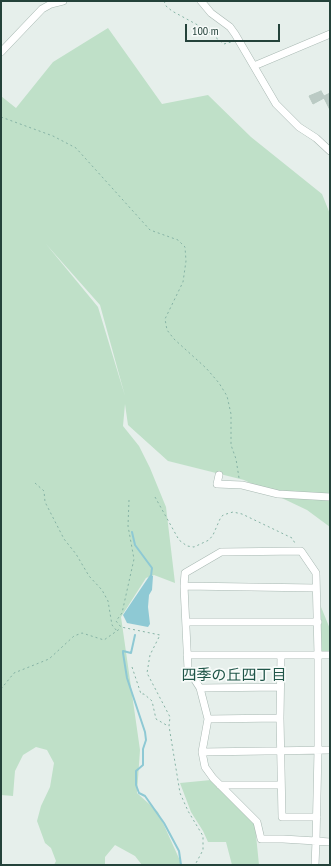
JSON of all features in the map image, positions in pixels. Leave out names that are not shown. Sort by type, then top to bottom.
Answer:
[{"type":"street","points":[[1,52],[42,9],[51,4],[63,1]]},
{"type":"street","points":[[201,1],[212,13],[230,27],[276,104],[299,127],[316,138],[330,151]]},
{"type":"street","points":[[254,66],[330,34]]},
{"type":"street","points":[[219,475],[217,484],[242,485],[278,494],[330,497]]},
{"type":"street","points":[[315,865],[316,841],[317,817],[318,750],[318,622],[316,573],[301,551],[221,552],[186,573],[184,586],[188,669],[200,688],[208,719],[202,752],[205,767],[220,785],[257,822],[261,839],[316,841],[330,842]]},
{"type":"street","points":[[184,586],[316,588]]},
{"type":"street","points":[[186,622],[318,622]]},
{"type":"street","points":[[187,655],[330,655]]},
{"type":"street","points":[[281,655],[280,750],[282,817],[317,817]]},
{"type":"street","points":[[200,688],[280,687]]},
{"type":"street","points":[[208,719],[280,718]]},
{"type":"street","points":[[202,752],[330,750]]},
{"type":"street","points":[[220,785],[281,785]]},
{"type":"path","points":[[164,1],[166,6],[172,11],[206,29],[224,44],[239,40]]},
{"type":"path","points":[[1,117],[53,136],[76,148],[150,230],[178,240],[184,247],[186,261],[183,282],[165,319],[167,330],[174,339],[206,368],[219,383],[227,396],[231,414],[231,445],[236,459],[238,475],[242,485]]},
{"type":"path","points":[[35,483],[44,491],[45,502],[64,539],[72,548],[89,576],[102,590],[108,601],[112,625],[117,632]]},
{"type":"path","points":[[155,497],[179,540],[187,546],[194,547],[209,540],[223,515],[232,512],[242,514],[292,538],[298,551]]},
{"type":"path","points":[[129,500],[128,526],[134,559],[122,613],[116,621],[121,627],[160,635],[150,655],[147,672],[170,717],[169,726],[180,793],[188,811],[203,836],[203,850],[195,865]]},
{"type":"path","points":[[1,689],[14,672],[49,659],[74,636],[82,633],[104,640],[117,632],[121,627]]},
{"type":"path","points":[[132,667],[141,694],[144,694],[152,701],[156,719],[169,726]]},
{"type":"green space","points":[[108,28],[162,104],[208,95],[251,137],[322,194],[330,214],[330,527],[307,510],[244,480],[168,461],[128,425],[125,404],[123,426],[139,446],[166,507],[175,583],[154,575],[146,578],[121,617],[140,750],[137,793],[158,812],[182,865],[142,865],[135,856],[115,845],[105,857],[105,865],[54,865],[56,861],[51,848],[45,843],[37,821],[41,806],[50,787],[54,763],[47,750],[36,747],[23,755],[15,771],[13,796],[1,795],[1,96],[16,108],[53,62]],"holes":[[[46,244],[100,305],[125,396],[98,307]]]},
{"type":"green space","points":[[319,602],[330,629],[330,652],[320,652]]},
{"type":"green space","points":[[211,780],[255,825],[259,865],[232,865],[226,842],[208,842],[191,812],[180,783]]},
{"type":"water","points":[[150,575],[153,576],[152,590],[149,595],[148,607],[150,624],[148,627],[127,623],[123,615]]},
{"type":"building","points":[[321,91],[324,96],[330,93],[330,110],[324,98],[313,104],[309,96]]},
{"type":"waterway","points":[[132,532],[135,545],[152,568],[151,576]]},
{"type":"waterway","points":[[135,635],[131,653],[123,651],[123,653],[127,678],[145,732],[146,740],[143,749],[143,765],[136,771],[136,785],[139,793],[145,796],[164,823],[179,851],[181,865]]},
{"type":"district","name":"四季の丘四丁目","points":[[234,676]]}]
